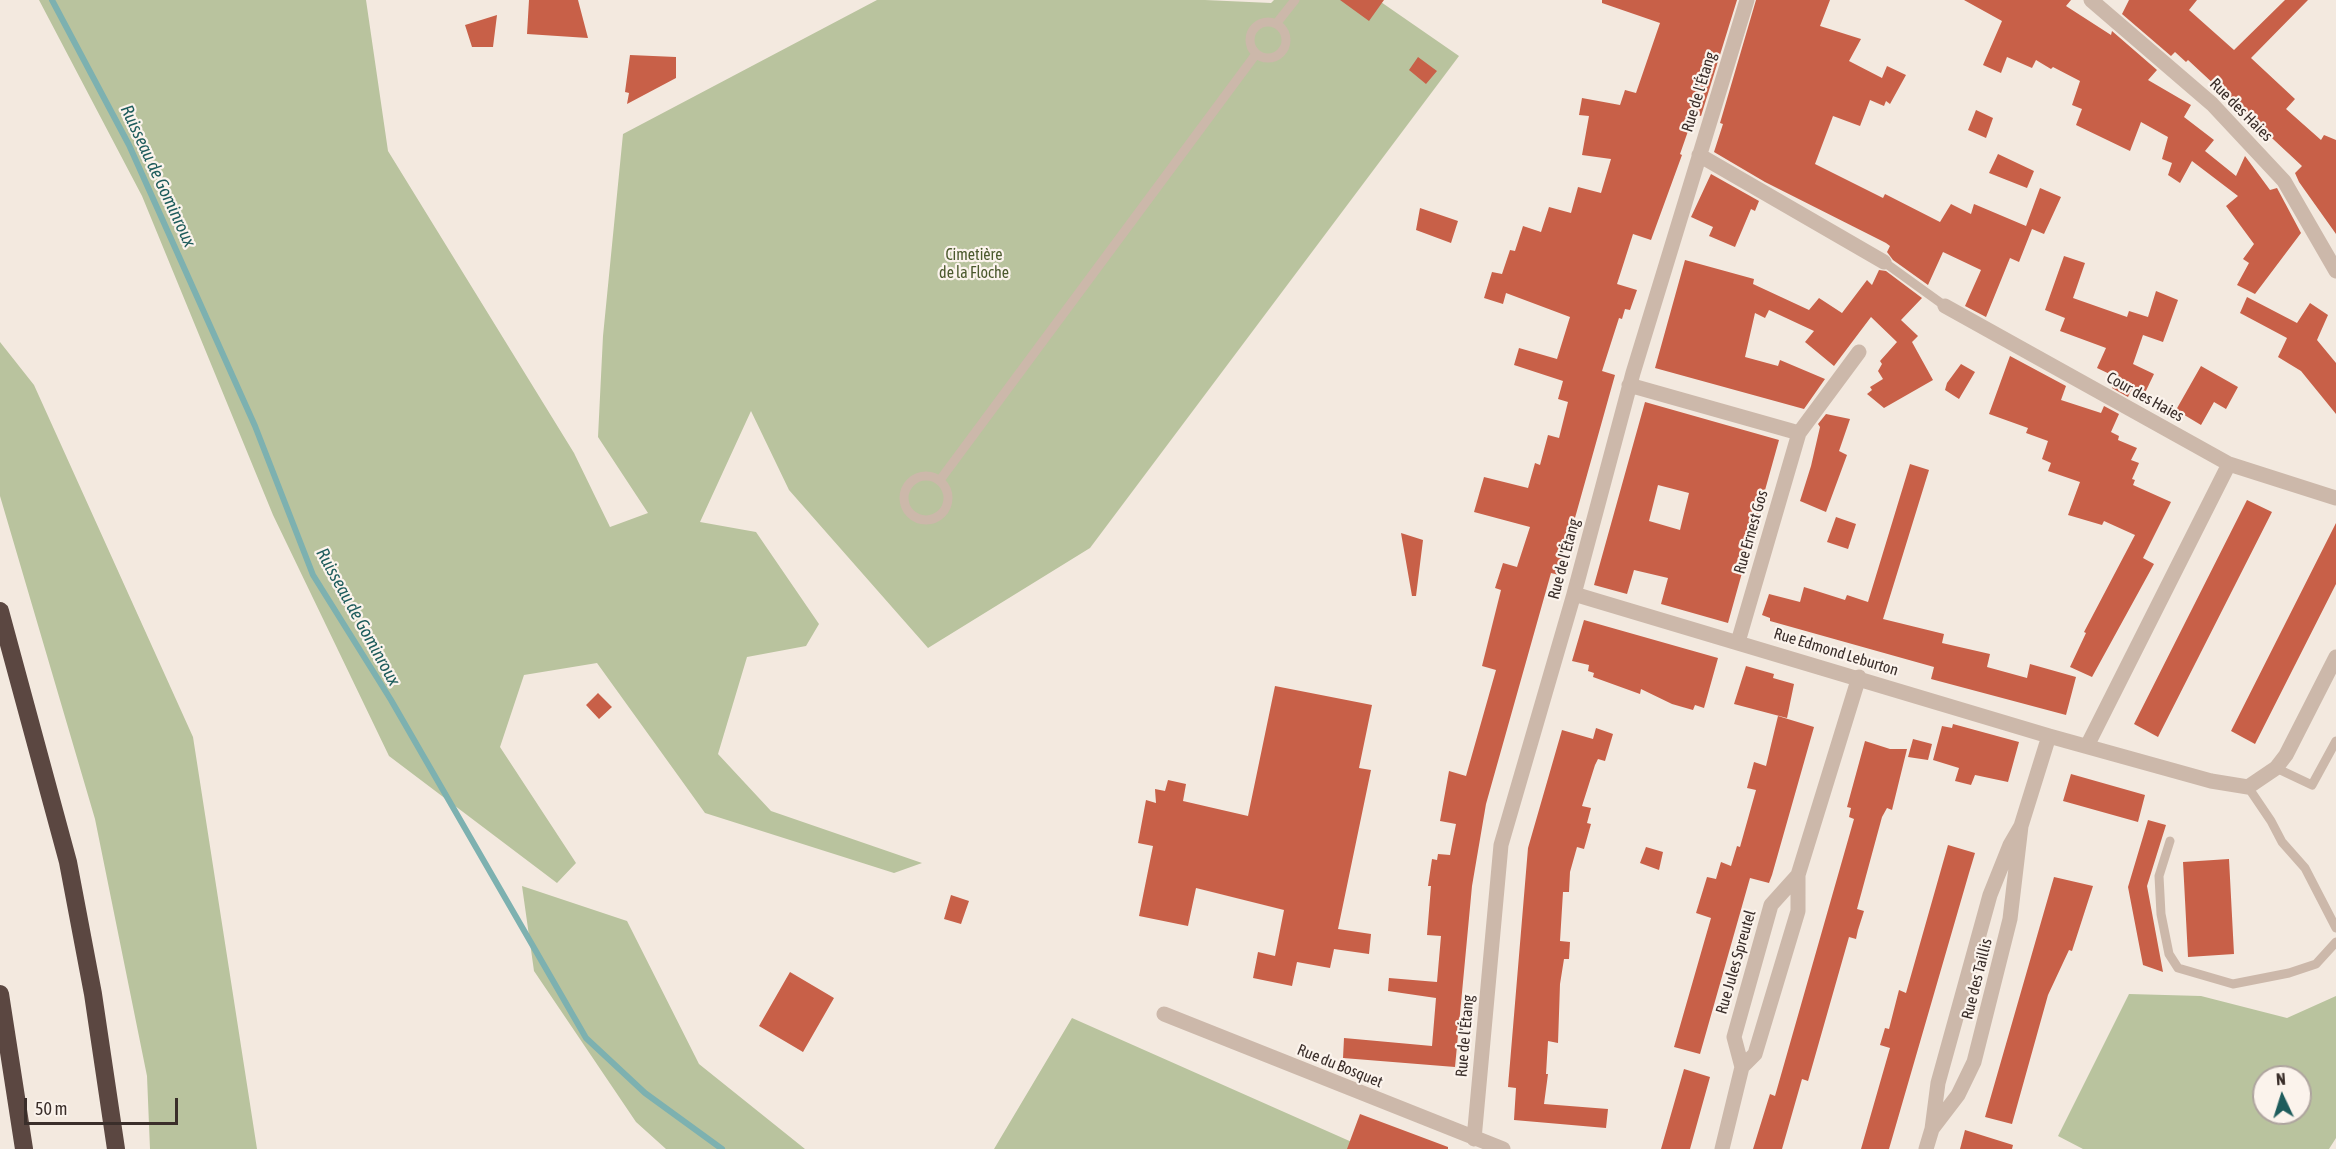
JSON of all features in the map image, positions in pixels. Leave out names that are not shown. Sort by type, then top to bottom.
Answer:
[{"type":"highway","points":[[0,611],[68,862],[93,994],[116,1149]]},
{"type":"highway","points":[[0,994],[24,1149]]},
{"type":"street","name":"Rue de l'Étang","points":[[1474,1139],[1501,845],[1574,594],[1629,386],[1747,0]]},
{"type":"street","name":"Rue des Haies","points":[[2091,0],[2212,104],[2284,181],[2336,271]]},
{"type":"street","points":[[1699,155],[1884,262]]},
{"type":"street","name":"Cour des Haies","points":[[1945,306],[2229,464],[2336,498]]},
{"type":"street","name":"Rue Ernest Gos","points":[[1737,642],[1799,433],[1859,352]]},
{"type":"street","points":[[1629,386],[1799,433]]},
{"type":"street","points":[[2087,746],[2229,464]]},
{"type":"street","name":"Rue Edmond Leburton","points":[[1574,594],[1859,677],[2049,736],[2211,781],[2248,787]]},
{"type":"street","points":[[2248,787],[2276,768],[2286,754],[2336,657]]},
{"type":"street","name":"Rue Jules Spreutel","points":[[1742,1067],[1755,1054],[1798,911],[1798,875],[1859,677]]},
{"type":"street","name":"Rue des Taillis","points":[[1932,1129],[1958,1095],[1974,1062],[2010,919],[2021,826],[2049,736]]},
{"type":"street","name":"Rue des Taillis","points":[[1926,1149],[1932,1129],[1938,1083],[1990,895],[2010,845],[2021,826]]},
{"type":"street","name":"Rue Jules Spreutel","points":[[1722,1149],[1742,1067],[1734,1037],[1771,905],[1798,875]]},
{"type":"street","name":"Rue du Bosquet","points":[[1164,1014],[1503,1149]]},
{"type":"lane","points":[[1276,24],[1295,0]]},
{"type":"lane","points":[[1262,23],[1276,24],[1281,28],[1286,39],[1282,51],[1269,58],[1256,54],[1250,40],[1251,33],[1262,23]]},
{"type":"lane","points":[[940,480],[1256,54]]},
{"type":"lane","points":[[1884,262],[1945,306]]},
{"type":"lane","points":[[919,477],[934,477],[940,480],[948,492],[946,507],[942,514],[927,520],[912,515],[904,501],[907,486],[919,477]]},
{"type":"lane","points":[[2276,768],[2312,785],[2336,741]]},
{"type":"lane","points":[[2248,787],[2282,842],[2305,868],[2336,928]]},
{"type":"lane","points":[[2170,841],[2159,876],[2161,914],[2169,954],[2178,968],[2234,984],[2289,973],[2316,964],[2336,942]]},
{"type":"green space","name":"Cimetière de la Floche","points":[[39,0],[366,0],[388,151],[574,453],[610,527],[648,513],[598,437],[603,336],[623,134],[877,0],[1205,0],[1271,3],[1274,0],[1378,0],[1459,56],[1090,548],[928,648],[789,490],[751,411],[700,522],[756,532],[819,624],[806,646],[747,657],[718,754],[771,811],[922,863],[894,873],[705,813],[597,663],[524,675],[500,747],[576,863],[557,883],[389,756],[273,515],[142,196]]},
{"type":"green space","points":[[0,342],[34,385],[193,737],[257,1149],[150,1149],[147,1076],[95,819],[0,496]]},
{"type":"green space","points":[[522,886],[627,921],[699,1064],[805,1149],[666,1149],[636,1122],[534,971]]},
{"type":"green space","points":[[2129,994],[2201,996],[2287,1018],[2336,996],[2336,1138],[2329,1149],[2083,1149],[2058,1136]]},
{"type":"green space","points":[[1072,1018],[1354,1143],[1352,1149],[994,1149]]},
{"type":"building","points":[[529,0],[578,0],[588,38],[527,34]]},
{"type":"building","points":[[1340,0],[1384,0],[1369,21]]},
{"type":"building","points":[[1602,0],[1737,0],[1701,116],[1694,114],[1680,154],[1682,155],[1651,240],[1633,234],[1617,284],[1637,290],[1630,310],[1625,309],[1622,319],[1619,318],[1602,371],[1615,375],[1559,575],[1551,573],[1486,804],[1472,886],[1455,1067],[1343,1058],[1344,1038],[1432,1046],[1436,998],[1388,991],[1389,978],[1437,982],[1441,936],[1427,935],[1431,886],[1428,886],[1432,859],[1437,860],[1438,854],[1450,855],[1456,824],[1440,821],[1449,771],[1466,776],[1496,670],[1482,666],[1501,590],[1495,588],[1503,563],[1517,567],[1530,527],[1474,512],[1484,477],[1528,488],[1535,463],[1540,465],[1548,435],[1559,438],[1568,402],[1558,399],[1563,381],[1514,365],[1519,348],[1557,359],[1570,317],[1506,293],[1503,304],[1484,298],[1492,272],[1502,274],[1510,250],[1515,251],[1523,226],[1541,232],[1549,207],[1571,213],[1578,187],[1601,193],[1611,159],[1582,155],[1589,116],[1579,115],[1582,98],[1620,105],[1625,90],[1636,93],[1660,23],[1602,3]]},
{"type":"building","points":[[1756,0],[1830,0],[1820,26],[1861,39],[1849,61],[1882,78],[1887,66],[1906,75],[1890,104],[1886,101],[1884,106],[1870,100],[1860,126],[1833,116],[1815,164],[1883,198],[1885,194],[1940,222],[1951,204],[1971,214],[1974,204],[2026,226],[2040,188],[2061,197],[2044,234],[2032,229],[2019,262],[2010,258],[1986,317],[1965,306],[1981,270],[1943,252],[1928,285],[1893,260],[1887,252],[1890,246],[1886,243],[1765,182],[1714,152],[1723,124],[1720,123]]},
{"type":"building","points":[[1964,0],[2071,0],[2066,6],[2111,35],[2112,31],[2157,70],[2148,80],[2191,105],[2184,117],[2214,140],[2205,151],[2236,176],[2245,156],[2270,190],[2277,188],[2301,233],[2255,294],[2237,285],[2249,263],[2243,259],[2254,244],[2226,206],[2238,196],[2192,161],[2180,183],[2168,175],[2172,163],[2162,159],[2168,137],[2141,122],[2130,151],[2076,125],[2082,109],[2072,105],[2080,81],[2053,67],[2051,69],[2036,60],[2032,68],[2007,57],[2001,73],[1983,65],[2002,21]]},
{"type":"building","points":[[2129,0],[2197,0],[2189,10],[2234,50],[2285,0],[2308,0],[2251,58],[2295,99],[2286,109],[2321,140],[2324,135],[2336,140],[2336,234],[2299,182],[2295,173],[2302,166],[2188,60],[2186,62],[2175,52],[2171,56],[2122,14]]},
{"type":"building","points":[[497,15],[493,47],[472,47],[465,25]]},
{"type":"building","points":[[630,55],[676,57],[676,78],[627,104],[629,93],[625,92]]},
{"type":"building","points":[[1418,57],[1437,71],[1426,84],[1409,70]]},
{"type":"building","points":[[1976,110],[1993,118],[1986,138],[1968,130]]},
{"type":"building","points":[[1998,154],[2034,171],[2027,188],[1989,173]]},
{"type":"building","points":[[1711,174],[1759,201],[1755,211],[1751,209],[1735,247],[1709,236],[1713,227],[1691,217]]},
{"type":"building","points":[[1420,208],[1458,221],[1451,243],[1416,230]]},
{"type":"building","points":[[2064,256],[2085,263],[2073,298],[2127,317],[2129,311],[2148,317],[2156,291],[2178,300],[2163,342],[2143,335],[2133,364],[2154,374],[2143,397],[2131,390],[2128,397],[2112,388],[2116,377],[2097,368],[2106,348],[2060,331],[2065,318],[2045,310]]},
{"type":"building","points":[[1685,260],[1754,279],[1753,284],[1809,310],[1819,298],[1842,313],[1867,280],[1872,285],[1879,270],[1886,271],[1922,298],[1901,320],[1918,336],[1912,342],[1933,380],[1884,408],[1867,394],[1872,390],[1870,387],[1883,379],[1878,371],[1882,364],[1880,361],[1897,342],[1871,317],[1834,366],[1805,342],[1814,331],[1769,310],[1765,318],[1755,313],[1745,357],[1778,366],[1780,360],[1825,379],[1804,409],[1655,368]]},
{"type":"building","points":[[2247,297],[2297,323],[2310,303],[2328,315],[2317,340],[2336,363],[2336,414],[2301,371],[2278,357],[2287,338],[2240,313]]},
{"type":"building","points":[[2010,356],[2066,386],[2061,400],[2101,413],[2104,406],[2119,414],[2111,432],[2119,436],[2118,440],[2137,448],[2131,460],[2139,463],[2132,479],[2135,480],[2133,485],[2171,502],[2143,558],[2154,564],[2092,677],[2070,667],[2086,633],[2084,632],[2135,535],[2104,521],[2102,525],[2068,515],[2080,482],[2048,471],[2051,463],[2042,459],[2048,441],[2026,433],[2028,428],[1989,414]]},
{"type":"building","points":[[1961,364],[1975,372],[1959,399],[1945,390],[1947,383]]},
{"type":"building","points":[[2201,366],[2238,387],[2226,409],[2214,402],[2201,425],[2176,410]]},
{"type":"building","points":[[1645,402],[1779,440],[1728,623],[1661,604],[1668,578],[1634,570],[1627,594],[1594,585]],"holes":[[[1658,485],[1689,493],[1680,530],[1649,521]]]},
{"type":"building","points":[[1826,414],[1850,419],[1839,451],[1847,455],[1826,512],[1800,501],[1811,466],[1820,427],[1818,424]]},
{"type":"building","points":[[1910,464],[1929,470],[1883,619],[1944,634],[1942,643],[1990,654],[1987,667],[2027,678],[2030,664],[2076,677],[2066,715],[1931,679],[1934,667],[1770,621],[1770,618],[1762,615],[1769,594],[1800,602],[1804,587],[1845,600],[1847,595],[1868,602]]},
{"type":"building","points":[[2247,500],[2272,512],[2158,737],[2134,724]]},
{"type":"building","points":[[1836,517],[1856,524],[1848,549],[1827,542]]},
{"type":"building","points":[[2336,523],[2336,584],[2255,744],[2231,731]]},
{"type":"building","points":[[1401,533],[1423,540],[1416,596],[1412,596]]},
{"type":"building","points":[[1584,620],[1718,658],[1704,708],[1695,705],[1693,710],[1672,704],[1641,689],[1640,694],[1593,677],[1594,673],[1588,671],[1589,665],[1572,661]]},
{"type":"building","points":[[1746,666],[1774,674],[1773,678],[1794,684],[1787,718],[1734,704]]},
{"type":"building","points":[[1275,686],[1372,705],[1359,768],[1371,770],[1338,929],[1371,934],[1369,954],[1334,949],[1330,968],[1297,962],[1292,986],[1253,978],[1258,952],[1275,956],[1284,910],[1196,888],[1188,926],[1139,916],[1153,846],[1138,843],[1146,800],[1156,803],[1155,789],[1165,791],[1168,780],[1186,784],[1183,801],[1248,816]]},
{"type":"building","points":[[598,693],[612,707],[599,719],[586,705]]},
{"type":"building","points":[[1778,716],[1814,727],[1772,875],[1769,883],[1750,878],[1700,1054],[1674,1047],[1711,918],[1696,913],[1707,877],[1716,879],[1721,862],[1731,866],[1737,846],[1740,847],[1756,790],[1747,788],[1754,762],[1766,766]]},
{"type":"building","points":[[1953,724],[2019,742],[2008,782],[1975,775],[1971,785],[1955,781],[1959,768],[1933,760],[1942,726],[1952,728]]},
{"type":"building","points":[[1596,728],[1613,734],[1605,761],[1598,759],[1595,765],[1582,806],[1591,808],[1587,823],[1591,824],[1584,849],[1577,847],[1570,872],[1569,892],[1563,892],[1560,941],[1570,942],[1569,959],[1564,959],[1560,984],[1558,1043],[1548,1041],[1546,1074],[1548,1074],[1544,1104],[1608,1109],[1606,1128],[1514,1120],[1516,1088],[1508,1087],[1528,848],[1562,730],[1593,739]]},
{"type":"building","points":[[1913,739],[1932,744],[1928,760],[1908,757]]},
{"type":"building","points":[[1865,741],[1890,749],[1907,749],[1892,810],[1887,808],[1882,817],[1857,909],[1864,911],[1856,939],[1849,937],[1808,1081],[1802,1079],[1782,1149],[1753,1149],[1770,1094],[1775,1096],[1854,819],[1849,817],[1851,808],[1847,807]]},
{"type":"building","points":[[2071,774],[2145,795],[2138,822],[2063,801]]},
{"type":"building","points":[[2148,820],[2166,825],[2147,886],[2163,972],[2143,965],[2128,887]]},
{"type":"building","points":[[1948,845],[1975,853],[1889,1149],[1861,1149],[1890,1048],[1880,1045],[1885,1028],[1889,1029],[1899,990],[1906,993]]},
{"type":"building","points":[[1646,847],[1663,852],[1659,870],[1640,863]]},
{"type":"building","points":[[2229,859],[2234,954],[2188,957],[2183,862]]},
{"type":"building","points":[[2054,877],[2093,886],[2072,951],[2069,950],[2048,995],[2012,1124],[1985,1117]]},
{"type":"building","points":[[951,895],[969,901],[961,924],[944,919]]},
{"type":"building","points":[[790,972],[834,998],[803,1052],[759,1026]]},
{"type":"building","points":[[1684,1069],[1710,1077],[1690,1149],[1661,1149]]},
{"type":"building","points":[[1360,1114],[1448,1147],[1448,1149],[1347,1149]]},
{"type":"building","points":[[1965,1130],[2013,1145],[2012,1149],[1960,1149]]},
{"type":"waterway","name":"Ruisseau de Gominroux","points":[[52,0],[129,145],[255,426],[313,575],[391,700],[586,1038],[645,1093],[722,1149]]}]
